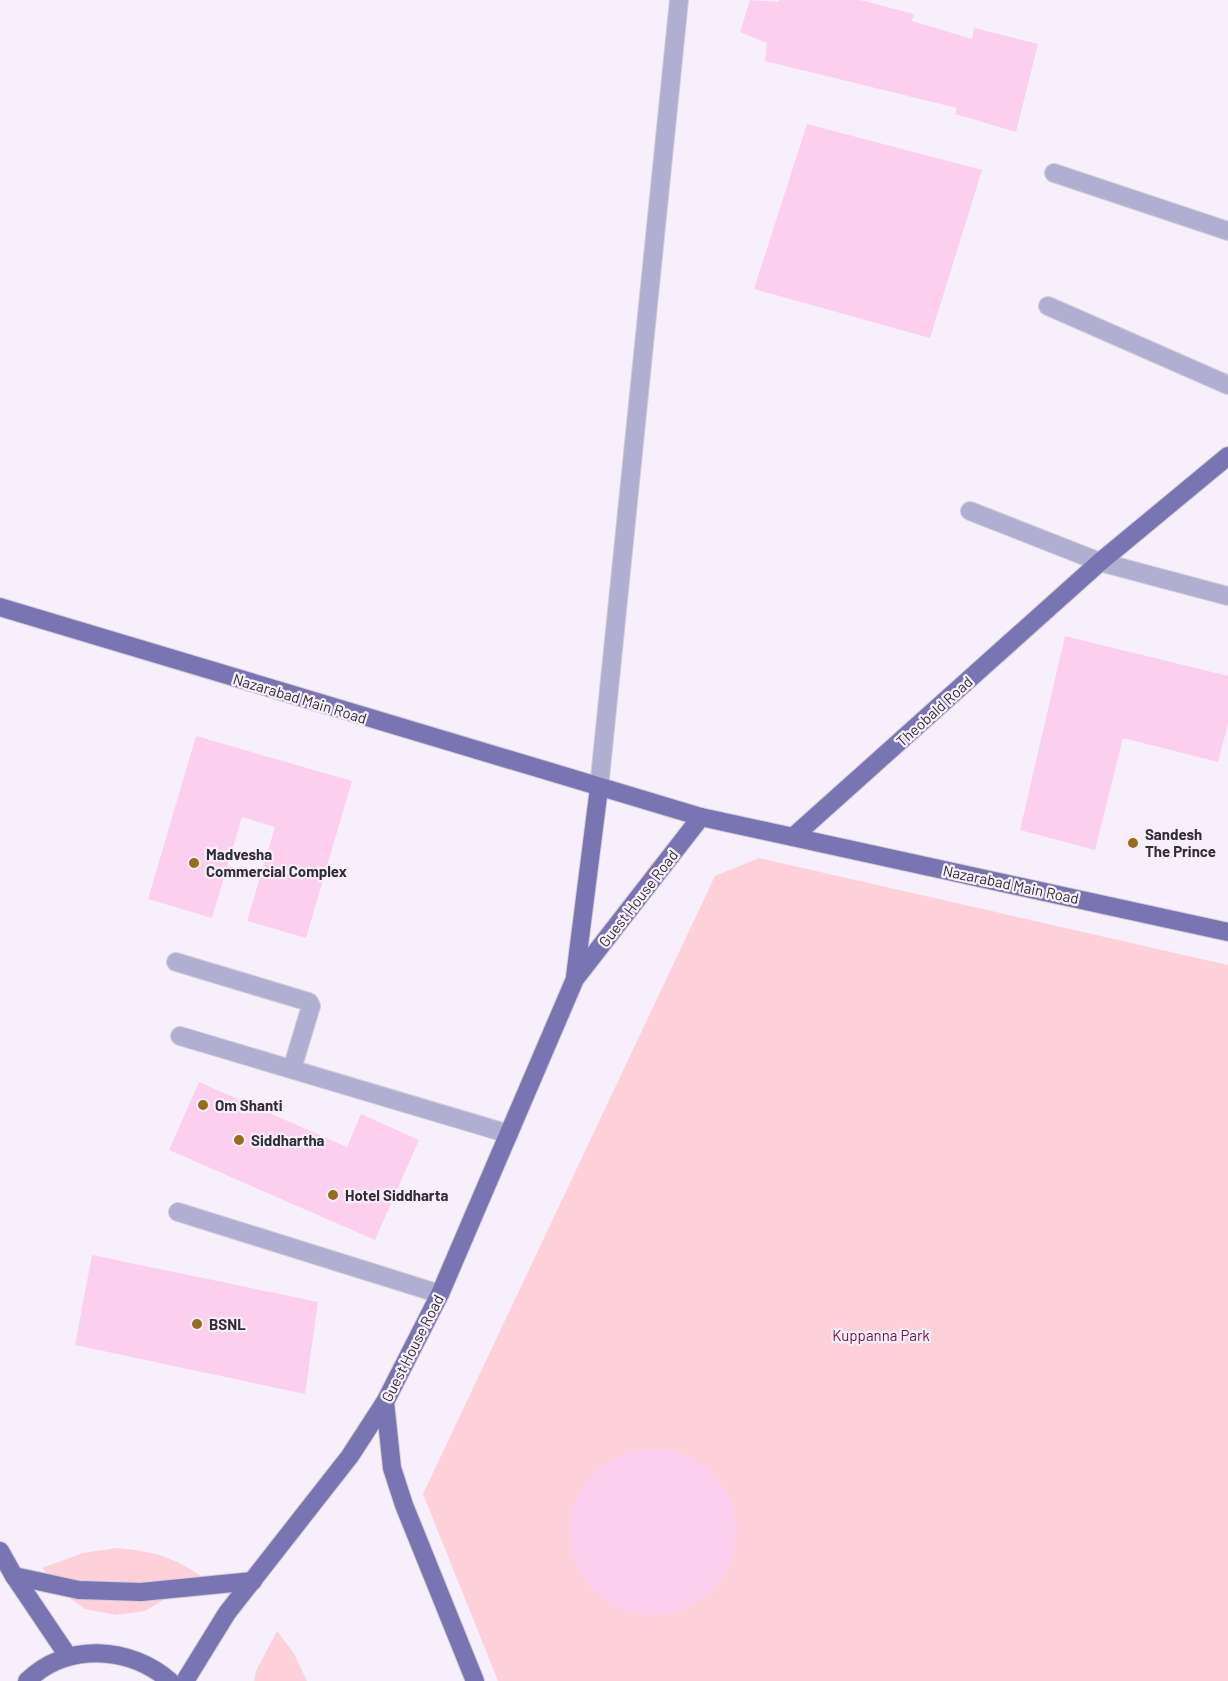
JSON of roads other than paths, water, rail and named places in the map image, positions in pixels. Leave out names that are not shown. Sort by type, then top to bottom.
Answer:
[{"type":"main road","name":"Theobald Road","points":[[793,837],[1100,562],[1228,456]]},
{"type":"main road","name":"Nazarabad Main Road","points":[[0,608],[599,788]]},
{"type":"main road","points":[[599,788],[701,817],[793,837]]},
{"type":"main road","name":"Guest House Road","points":[[575,979],[599,788]]},
{"type":"main road","name":"Guest House Road","points":[[184,1681],[227,1613],[350,1456],[385,1402],[440,1294],[575,979],[701,817]]},
{"type":"main road","name":"Nazarabad Main Road","points":[[793,837],[1228,932]]},
{"type":"main road","points":[[385,1402],[392,1468],[404,1505],[475,1681]]},
{"type":"main road","points":[[0,1551],[14,1576],[68,1656]]},
{"type":"main road","points":[[14,1576],[79,1590],[141,1592],[253,1581]]},
{"type":"main road","points":[[27,1681],[38,1671],[68,1656],[98,1652],[129,1656],[156,1669],[170,1681]]},
{"type":"street","points":[[599,788],[679,0]]},
{"type":"street","points":[[1054,173],[1228,231]]},
{"type":"street","points":[[1048,306],[1228,385]]},
{"type":"street","points":[[970,510],[1100,562],[1228,596]]},
{"type":"street","points":[[176,962],[309,1002],[311,1006],[292,1069]]},
{"type":"street","points":[[180,1036],[509,1134]]},
{"type":"street","points":[[178,1212],[440,1294]]},
{"type":"place","name":"Sandesh The Prince","points":[[1133,843]]},
{"type":"place","name":"Madvesha Commercial Complex","points":[[194,863]]},
{"type":"place","name":"Om Shanti","points":[[203,1105]]},
{"type":"place","name":"Siddhartha","points":[[239,1140]]},
{"type":"place","name":"Hotel Siddharta","points":[[333,1195]]},
{"type":"place","name":"BSNL","points":[[197,1324]]},
{"type":"park label","name":"Kuppanna Park","points":[[881,1335]]}]
